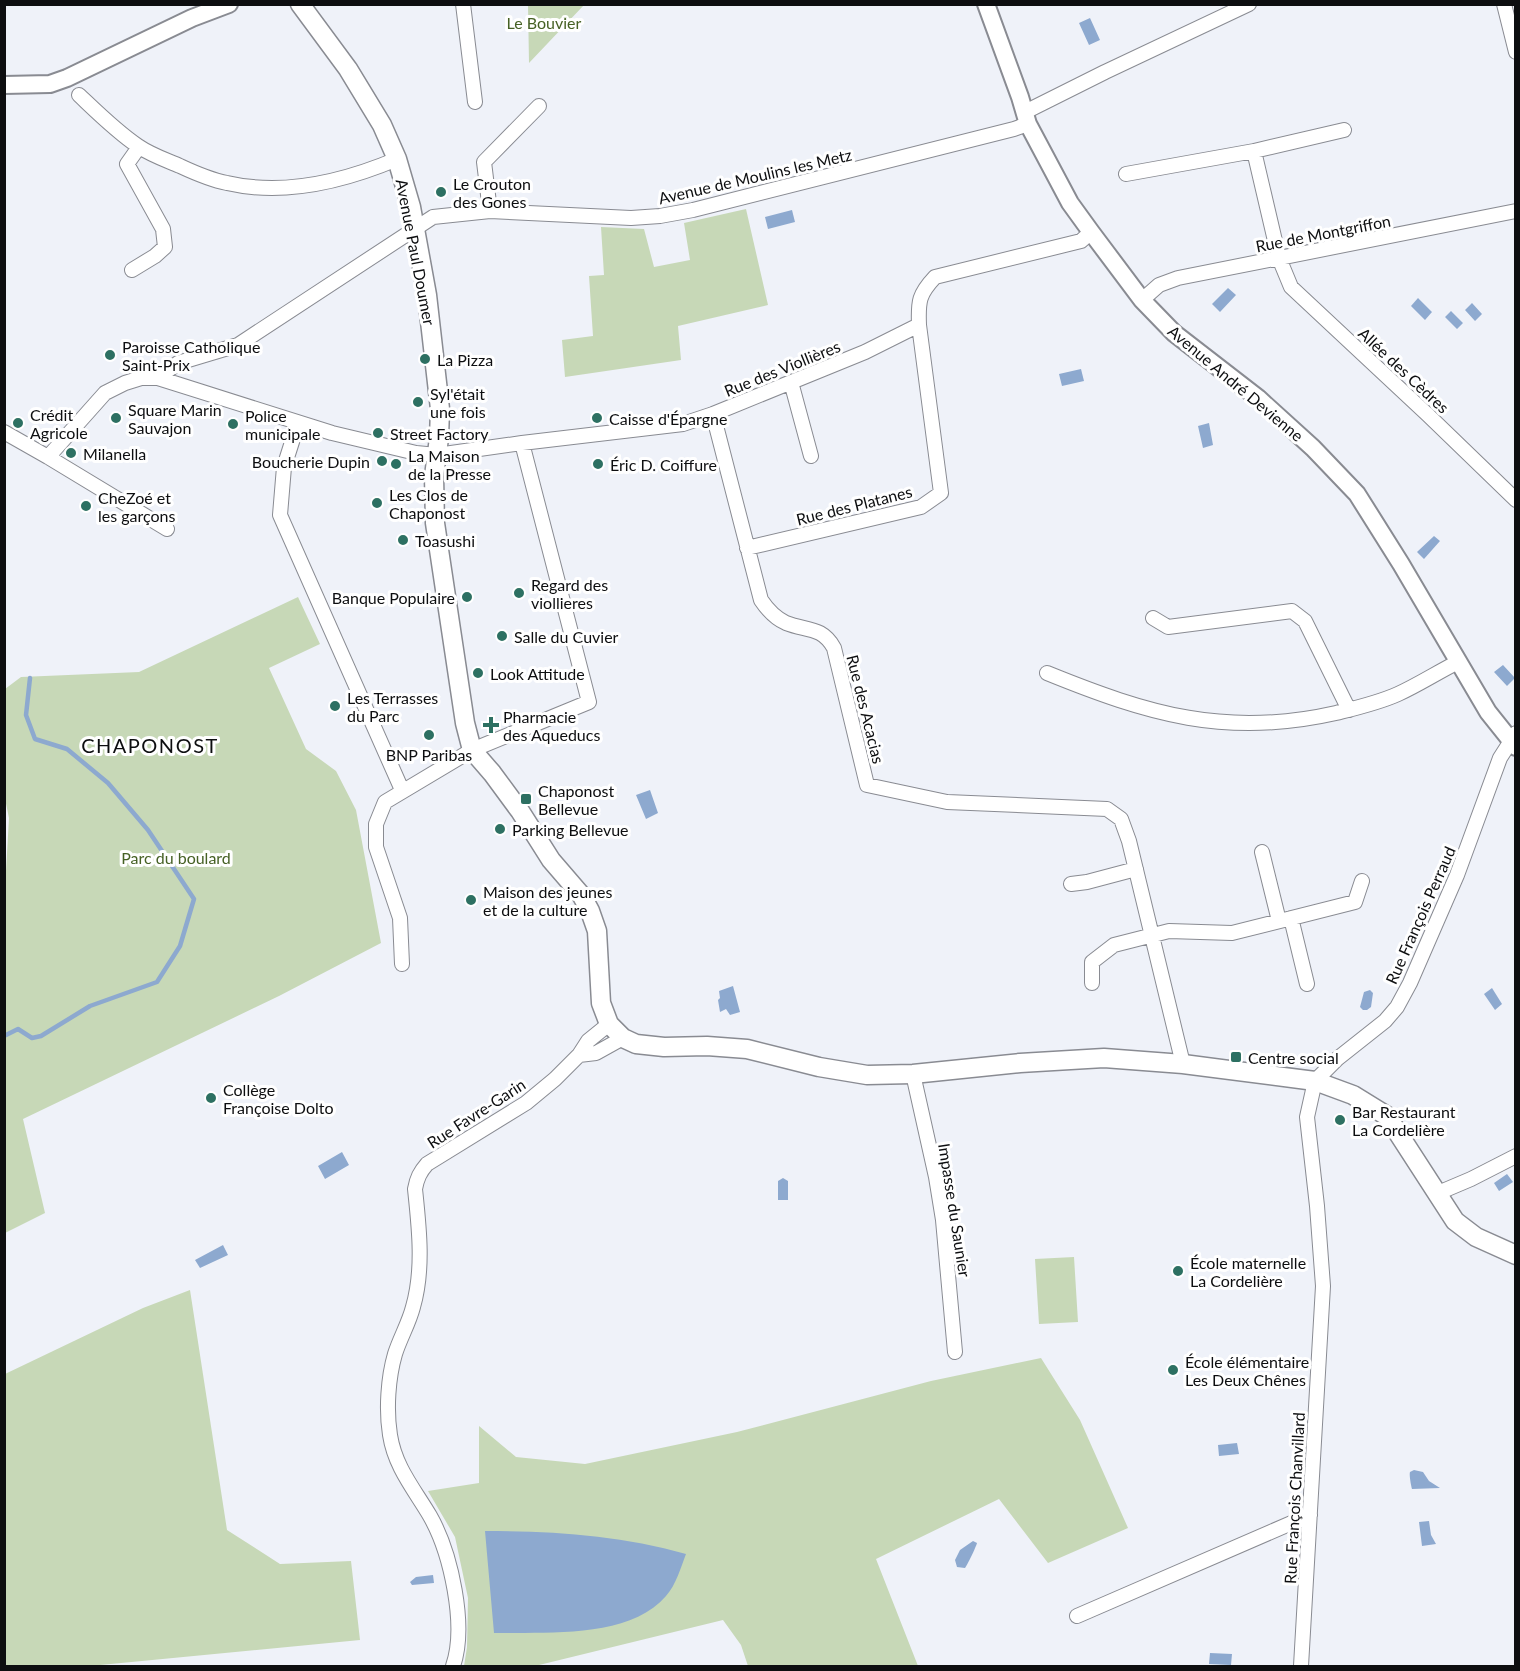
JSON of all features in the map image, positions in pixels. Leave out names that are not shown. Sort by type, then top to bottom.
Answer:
[{"type":"main road","name":"Avenue Paul Doumer","points":[[300,4],[348,69],[382,125],[397,159],[407,192],[427,295],[440,409],[434,476],[435,523],[465,723],[472,750]]},
{"type":"main road","points":[[472,750],[520,811],[551,860],[582,896],[590,911],[597,931],[601,1004],[609,1024],[623,1038],[636,1044],[664,1047],[707,1046],[747,1050],[819,1067],[867,1075],[913,1074],[1020,1063],[1104,1058],[1183,1064],[1315,1081],[1353,1095],[1387,1116],[1455,1221],[1476,1237],[1515,1255]]},
{"type":"street","points":[[4,85],[50,84],[67,78],[192,18],[229,4]]},
{"type":"street","points":[[463,4],[475,102]]},
{"type":"street","name":"Avenue André Devienne","points":[[986,4],[1026,118],[1070,203],[1142,300],[1174,333],[1258,398],[1305,441],[1357,494],[1488,712],[1514,740]]},
{"type":"street","name":"Avenue de Moulins les Metz","points":[[158,378],[178,363],[238,345],[432,218],[490,211],[611,218],[660,216],[693,210],[1014,129],[1026,118],[1116,66],[1249,4]]},
{"type":"street","points":[[1504,4],[1515,52]]},
{"type":"street","points":[[79,95],[139,147],[195,173],[225,183],[244,186],[296,186],[331,182],[371,171],[397,159]]},
{"type":"street","points":[[490,211],[484,162],[539,106]]},
{"type":"street","points":[[1126,174],[1254,151],[1344,130]]},
{"type":"street","points":[[132,270],[165,246],[163,229],[127,164],[139,147]]},
{"type":"street","name":"Allée des Cèdres","points":[[1254,151],[1279,258],[1291,287],[1515,500]]},
{"type":"street","name":"Rue de Montgriffon","points":[[1142,300],[1159,285],[1169,280],[1515,211]]},
{"type":"street","points":[[919,325],[918,304],[923,290],[935,277],[1081,241],[1091,232]]},
{"type":"street","name":"Rue des Viollières","points":[[158,378],[298,423],[416,453],[437,455],[683,424],[865,352],[919,325]]},
{"type":"street","name":"Rue des Platanes","points":[[747,548],[921,507],[941,493],[919,325]]},
{"type":"street","points":[[48,457],[105,393],[133,380],[158,378]]},
{"type":"street","points":[[791,382],[811,456]]},
{"type":"street","name":"Rue des Acacias","points":[[713,414],[761,600],[768,610],[786,622],[819,632],[829,638],[834,648],[867,784],[947,802],[1107,809],[1121,819],[1153,935],[1183,1064]]},
{"type":"street","points":[[298,423],[285,467],[280,515],[402,790]]},
{"type":"street","points":[[4,432],[167,529]]},
{"type":"street","points":[[402,964],[400,918],[376,847],[376,824],[385,802],[472,750],[536,726],[589,702],[522,443]]},
{"type":"street","points":[[1153,618],[1168,627],[1292,611],[1305,621],[1349,710]]},
{"type":"street","points":[[1047,673],[1101,695],[1154,712],[1213,723],[1274,723],[1349,710],[1397,695],[1458,662]]},
{"type":"street","name":"Rue François Perraud","points":[[1315,1081],[1337,1059],[1385,1021],[1397,1007],[1410,983],[1457,875],[1500,758],[1514,740]]},
{"type":"street","points":[[1262,852],[1306,984]]},
{"type":"street","points":[[1071,884],[1088,882],[1136,869]]},
{"type":"street","points":[[1092,983],[1092,962],[1114,945],[1169,931],[1232,933],[1355,902],[1362,881]]},
{"type":"street","name":"Rue Favre-Garin","points":[[453,1666],[459,1636],[449,1569],[431,1518],[396,1461],[389,1433],[390,1379],[395,1355],[413,1307],[419,1259],[415,1189],[417,1179],[420,1171],[427,1164],[526,1103],[555,1079],[579,1055],[588,1041],[609,1024]]},
{"type":"street","points":[[579,1055],[596,1053],[623,1038]]},
{"type":"street","name":"Impasse du Saunier","points":[[913,1074],[943,1220],[955,1352]]},
{"type":"street","name":"Rue François Chanvillard","points":[[1300,1666],[1323,1286],[1307,1117],[1315,1081]]},
{"type":"street","points":[[1438,1193],[1515,1156]]},
{"type":"street","points":[[1077,1616],[1310,1515]]},
{"type":"green space","name":"Le Bouvier","points":[[528,5],[584,5],[529,63]]},
{"type":"green space","points":[[746,209],[768,305],[678,326],[681,360],[565,377],[562,340],[593,336],[589,276],[604,275],[601,227],[644,229],[654,267],[690,260],[684,223]]},
{"type":"green space","name":"Parc du boulard","points":[[298,597],[320,644],[269,668],[306,749],[336,771],[356,810],[381,943],[279,996],[23,1119],[45,1213],[5,1233],[4,906],[9,818],[4,794],[5,689],[21,677],[139,672]]},
{"type":"green space","points":[[1074,1257],[1078,1322],[1039,1324],[1035,1259]]},
{"type":"green space","points":[[190,1290],[227,1530],[280,1564],[351,1561],[360,1640],[90,1666],[5,1666],[5,1374],[143,1308]]},
{"type":"green space","points":[[1041,1358],[1080,1420],[1128,1528],[1048,1563],[999,1499],[876,1559],[918,1666],[748,1666],[741,1645],[723,1620],[535,1666],[464,1666],[467,1647],[468,1598],[455,1537],[428,1491],[479,1483],[479,1426],[516,1457],[585,1464],[737,1432],[931,1381]]},
{"type":"water","points":[[1090,18],[1100,40],[1089,45],[1079,23]]},
{"type":"water","points":[[792,210],[795,222],[768,229],[765,217]]},
{"type":"water","points":[[1228,288],[1236,295],[1220,312],[1212,304]]},
{"type":"water","points":[[1418,298],[1432,312],[1425,320],[1411,306]]},
{"type":"water","points":[[1472,303],[1482,314],[1475,321],[1465,310]]},
{"type":"water","points":[[1451,311],[1463,323],[1457,329],[1445,317]]},
{"type":"water","points":[[1081,369],[1084,381],[1062,386],[1059,374]]},
{"type":"water","points":[[1209,423],[1213,445],[1203,448],[1198,426]]},
{"type":"water","points":[[1434,536],[1440,541],[1424,559],[1417,552]]},
{"type":"water","points":[[1503,665],[1515,678],[1507,686],[1494,672]]},
{"type":"water","points":[[650,790],[658,813],[646,819],[636,795]]},
{"type":"water","points":[[733,986],[740,1012],[730,1015],[726,1009],[720,1012],[718,1000],[719,991]]},
{"type":"water","points":[[1492,988],[1502,1004],[1495,1010],[1484,994]]},
{"type":"water","points":[[1370,990],[1373,993],[1371,1007],[1363,1010],[1360,1007],[1364,992]]},
{"type":"water","points":[[342,1152],[349,1165],[325,1179],[318,1166]]},
{"type":"water","points":[[1507,1174],[1513,1182],[1499,1191],[1494,1183]]},
{"type":"water","points":[[783,1178],[788,1181],[788,1200],[778,1200],[778,1181]]},
{"type":"water","points":[[223,1245],[228,1255],[200,1268],[195,1260]]},
{"type":"water","points":[[1237,1443],[1239,1454],[1219,1456],[1218,1445]]},
{"type":"water","points":[[1414,1470],[1423,1472],[1429,1481],[1440,1488],[1412,1489],[1410,1472]]},
{"type":"water","points":[[1429,1521],[1431,1535],[1436,1544],[1422,1546],[1419,1522]]},
{"type":"water","points":[[485,1531],[586,1535],[636,1542],[686,1554],[670,1592],[650,1610],[631,1620],[586,1630],[494,1633]]},
{"type":"water","points":[[973,1541],[977,1543],[966,1567],[957,1567],[955,1560],[960,1550]]},
{"type":"water","points":[[433,1575],[434,1583],[412,1585],[410,1582],[416,1577]]},
{"type":"water","points":[[1210,1653],[1232,1654],[1231,1665],[1209,1664]]},
{"type":"waterway","points":[[4,1036],[18,1029],[32,1038],[41,1036],[90,1006],[157,982],[180,946],[194,899],[148,830],[108,783],[67,749],[35,739],[26,715],[30,678]]},
{"type":"place","name":"Le Crouton des Gones","points":[[441,192]]},
{"type":"place","name":"Paroisse Catholique Saint-Prix","points":[[110,355]]},
{"type":"place","name":"La Pizza","points":[[425,359]]},
{"type":"place","name":"Syl'était une fois","points":[[418,402]]},
{"type":"place","name":"Square Marin Sauvajon","points":[[116,418]]},
{"type":"place","name":"Caisse d'Épargne","points":[[597,418]]},
{"type":"place","name":"Crédit Agricole","points":[[18,423]]},
{"type":"place","name":"Police municipale","points":[[233,424]]},
{"type":"place","name":"Street Factory","points":[[378,433]]},
{"type":"place","name":"Milanella","points":[[71,453]]},
{"type":"place","name":"Boucherie Dupin","points":[[382,461]]},
{"type":"place","name":"La Maison de la Presse","points":[[396,464]]},
{"type":"place","name":"Éric D. Coiffure","points":[[598,464]]},
{"type":"place","name":"Les Clos de Chaponost","points":[[377,503]]},
{"type":"place","name":"CheZoé et les garçons","points":[[86,506]]},
{"type":"place","name":"Toasushi","points":[[403,540]]},
{"type":"place","name":"Regard des viollieres","points":[[519,593]]},
{"type":"place","name":"Banque Populaire","points":[[467,597]]},
{"type":"place","name":"Salle du Cuvier","points":[[502,636]]},
{"type":"place","name":"Look Attitude","points":[[478,673]]},
{"type":"place","name":"Les Terrasses du Parc","points":[[335,706]]},
{"type":"place","name":"Pharmacie des Aqueducs","points":[[491,725]]},
{"type":"place","name":"BNP Paribas","points":[[429,735]]},
{"type":"place","name":"Chaponost Bellevue","points":[[526,799]]},
{"type":"place","name":"Parking Bellevue","points":[[500,829]]},
{"type":"place","name":"Maison des jeunes et de la culture","points":[[471,900]]},
{"type":"place","name":"Centre social","points":[[1236,1057]]},
{"type":"place","name":"Collège Françoise Dolto","points":[[211,1098]]},
{"type":"place","name":"Bar Restaurant La Cordelière","points":[[1340,1120]]},
{"type":"place","name":"École maternelle La Cordelière","points":[[1178,1271]]},
{"type":"place","name":"École élémentaire Les Deux Chênes","points":[[1173,1370]]},
{"type":"district","name":"CHAPONOST","points":[[150,745]]}]
